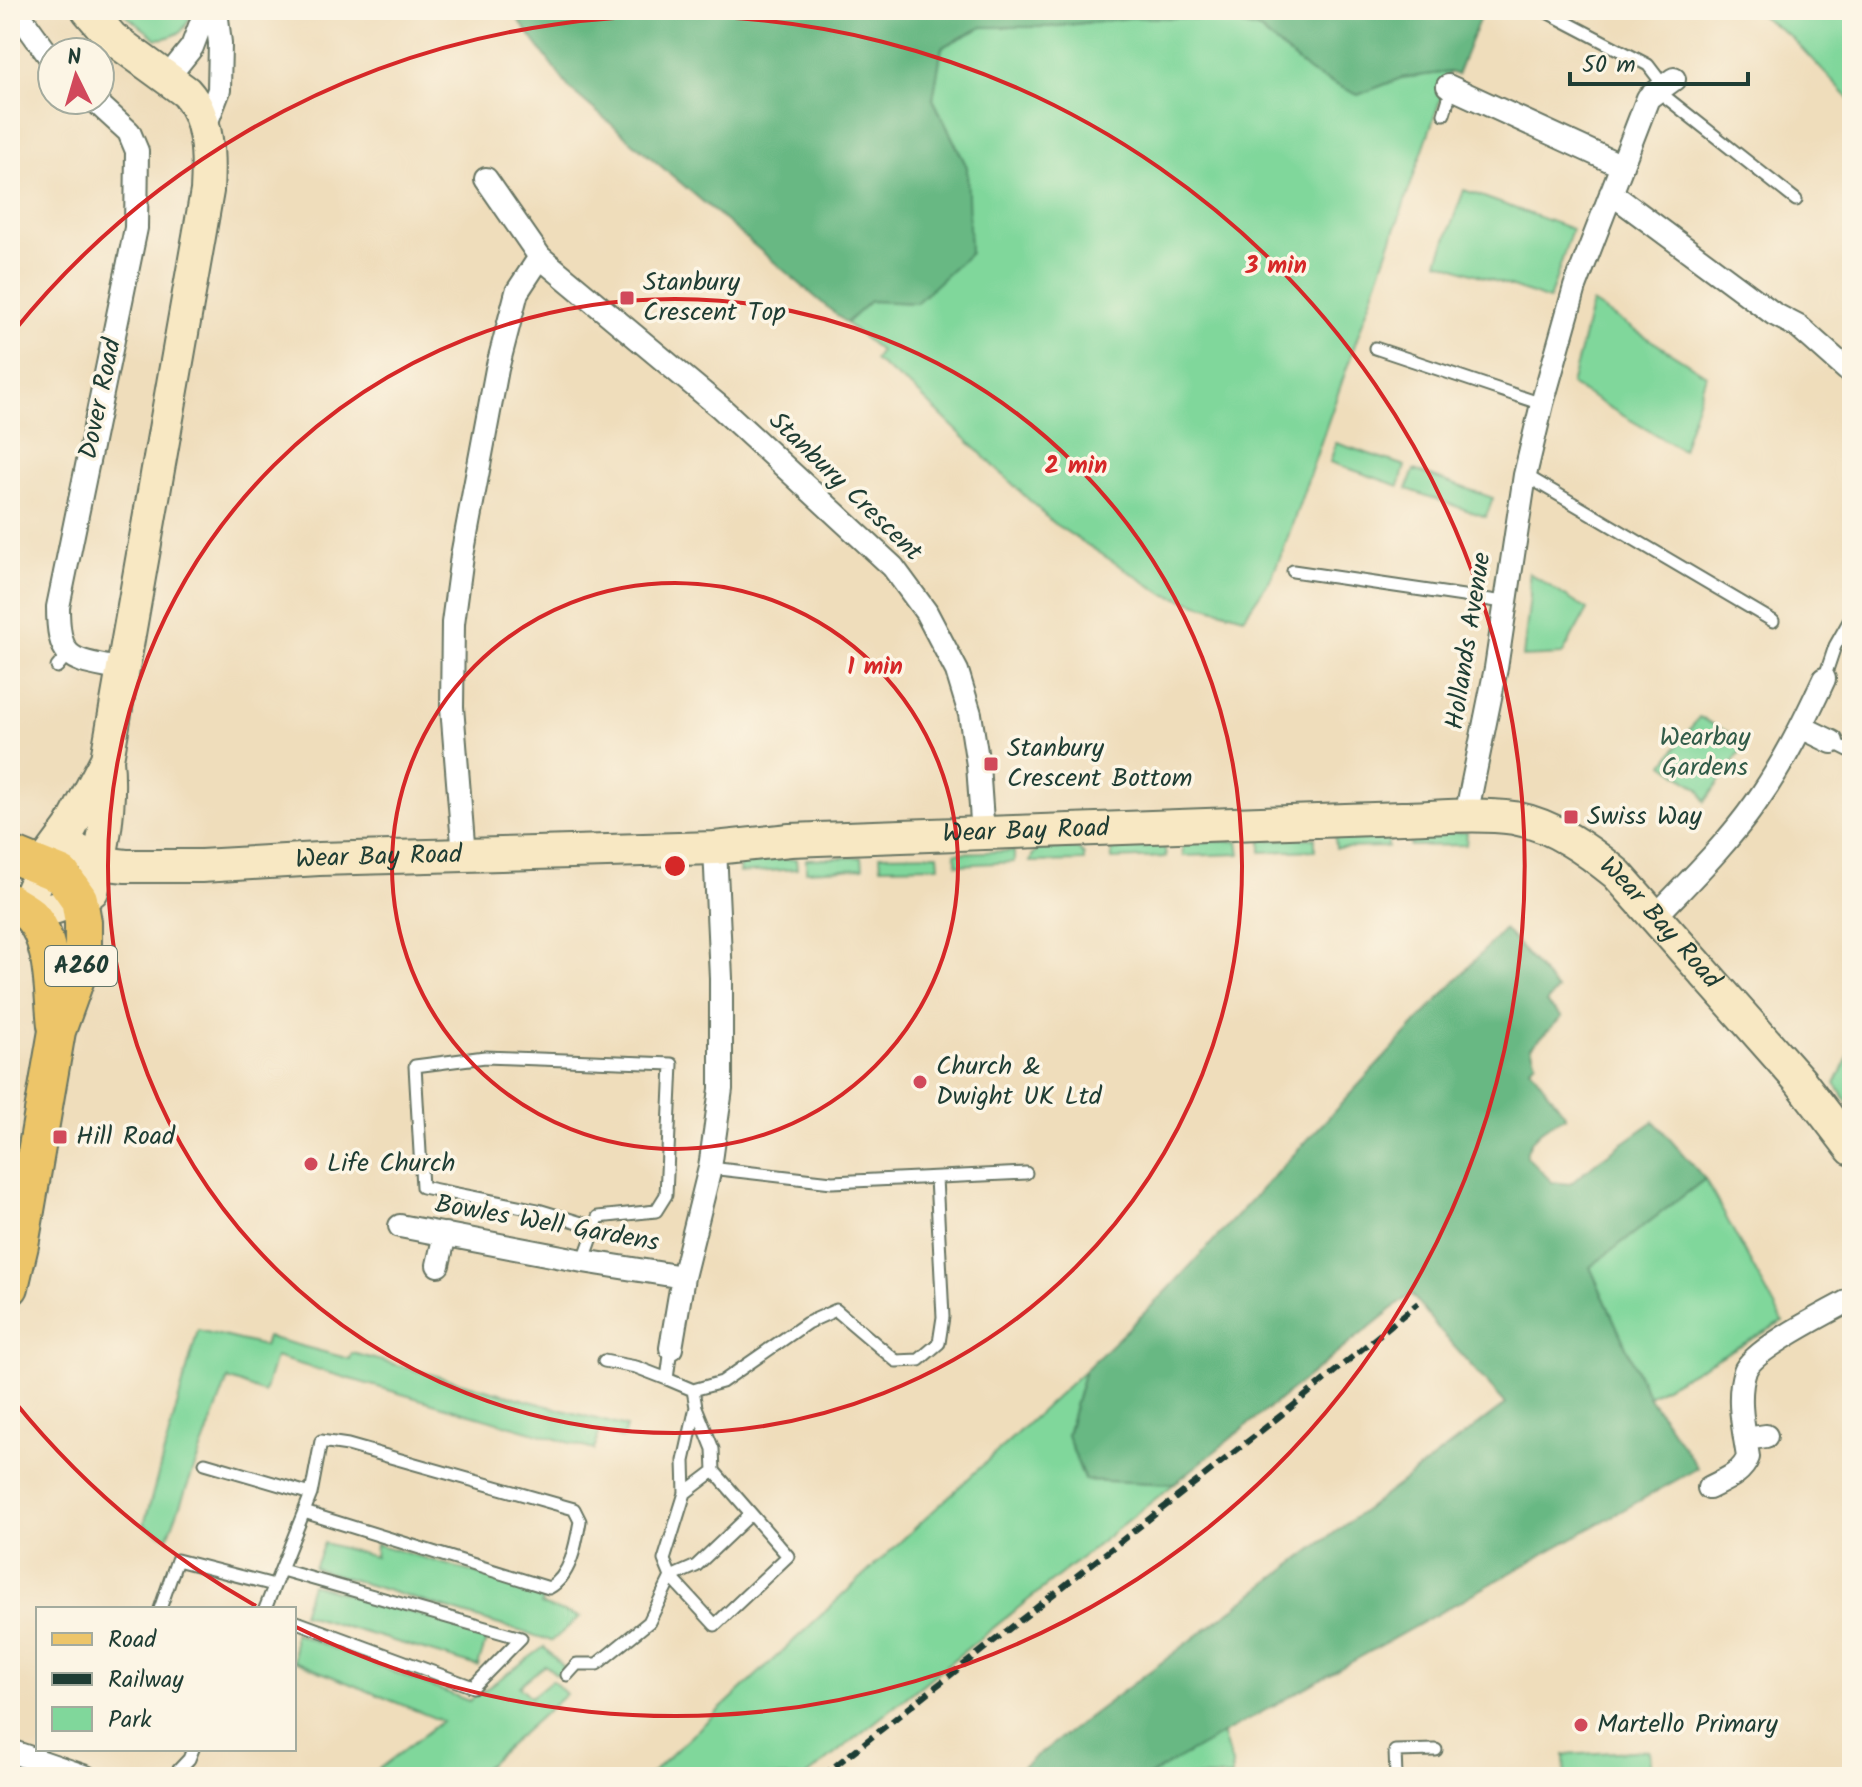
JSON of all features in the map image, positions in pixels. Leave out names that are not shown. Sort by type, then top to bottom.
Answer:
[{"type":"main road","points":[[38,854],[62,875],[79,899]]},
{"type":"main road","name":"A260","points":[[10,1287],[57,1031],[83,959],[83,922],[79,899]]},
{"type":"main road","name":"A260","points":[[20,909],[51,954],[49,967],[57,1031]]},
{"type":"street","points":[[16,10],[36,38]]},
{"type":"street","points":[[20,909],[79,899],[92,891],[100,862],[110,792],[107,759],[207,191],[204,129],[195,102],[112,38],[88,10]]},
{"type":"street","points":[[167,78],[192,47],[206,10]]},
{"type":"street","points":[[204,129],[219,90],[220,43],[216,10]]},
{"type":"street","name":"Hollands Avenue","points":[[1466,816],[1496,668],[1525,475],[1542,404],[1575,287],[1611,193],[1648,98],[1665,85]]},
{"type":"street","points":[[1450,87],[1622,166]]},
{"type":"street","name":"Dover Road","points":[[112,116],[129,132],[137,151],[136,228],[58,607],[63,660],[79,660],[122,670]]},
{"type":"street","name":"Stanbury Crescent","points":[[486,179],[540,257],[720,407],[893,567],[926,612],[957,671],[970,714],[978,765],[983,835]]},
{"type":"street","points":[[1611,193],[1774,314],[1799,327],[1852,374]]},
{"type":"street","points":[[464,856],[452,707],[453,623],[463,548],[497,369],[517,292],[540,257]]},
{"type":"street","points":[[1656,916],[1711,858],[1754,806],[1778,769],[1824,679]]},
{"type":"street","points":[[1801,727],[1842,747]]},
{"type":"street","points":[[20,909],[32,890],[38,854],[107,759]]},
{"type":"street","name":"Wear Bay Road","points":[[38,854],[126,866],[201,866],[715,848],[790,840],[1466,816],[1516,818],[1566,837],[1617,874],[1800,1081],[1852,1149]]},
{"type":"street","name":"Bowles Well Gardens","points":[[671,1348],[683,1277],[710,1168],[721,1089],[721,978],[715,848]]},
{"type":"street","name":"Bowles Well Gardens","points":[[400,1226],[683,1277]]},
{"type":"street","points":[[438,1265],[445,1234]]},
{"type":"street","points":[[1709,1488],[1745,1466],[1756,1438],[1741,1396],[1749,1362],[1767,1348],[1852,1299]]},
{"type":"street","points":[[10,1751],[86,1777]]},
{"type":"lane","points":[[1543,10],[1648,65],[1665,85],[1796,200]]},
{"type":"lane","points":[[1444,114],[1450,87]]},
{"type":"lane","points":[[1375,348],[1542,404]]},
{"type":"lane","points":[[1525,475],[1773,621]]},
{"type":"lane","points":[[1293,571],[1504,602]]},
{"type":"lane","points":[[1824,679],[1835,646],[1852,616]]},
{"type":"lane","points":[[583,1261],[595,1227],[598,1217],[656,1211],[666,1195],[672,1064],[485,1057],[415,1066],[422,1187],[538,1210],[595,1227]]},
{"type":"lane","points":[[710,1168],[832,1182],[1026,1173]]},
{"type":"lane","points":[[604,1361],[636,1367],[693,1390],[722,1382],[807,1323],[836,1310],[896,1361],[919,1360],[939,1343],[943,1317],[936,1178]]},
{"type":"lane","points":[[667,1379],[671,1348]]},
{"type":"lane","points":[[693,1390],[696,1407],[713,1449],[714,1471],[788,1556],[715,1625],[671,1577],[664,1560],[685,1493],[684,1461],[696,1407]]},
{"type":"lane","points":[[266,1607],[311,1494],[321,1441],[348,1445],[574,1509],[580,1521],[567,1569],[559,1583],[549,1588],[304,1512]]},
{"type":"lane","points":[[205,1463],[311,1494]]},
{"type":"lane","points":[[685,1493],[714,1471]]},
{"type":"lane","points":[[567,1675],[577,1664],[597,1664],[649,1622],[671,1577],[696,1566],[751,1514]]},
{"type":"lane","points":[[161,1607],[177,1560],[274,1585]]},
{"type":"lane","points":[[282,1570],[521,1638],[473,1687],[296,1622]]},
{"type":"lane","points":[[1396,1777],[1395,1751],[1436,1750]]},
{"type":"lane","points":[[172,1777],[192,1751]]},
{"type":"green space","points":[[119,10],[192,10],[180,32],[157,39]]},
{"type":"green space","points":[[511,10],[1483,10],[1457,75],[1450,72],[1401,78],[1358,95],[1311,73],[1260,30],[1222,19],[1137,17],[1049,27],[982,27],[942,47],[933,99],[967,167],[970,253],[916,303],[870,301],[846,323],[570,89]]},
{"type":"green space","points":[[1752,10],[1852,10],[1852,102],[1791,37]]},
{"type":"green space","points":[[1137,17],[1222,19],[1260,30],[1311,73],[1358,95],[1401,78],[1450,72],[1283,551],[1271,578],[1244,617],[1164,594],[1053,523],[916,391],[874,360],[880,351],[846,323],[870,301],[917,303],[967,167],[933,99],[942,47],[982,27],[1049,27]]},
{"type":"green space","points":[[1464,190],[1572,229],[1549,300],[1438,261]]},
{"type":"green space","points":[[1592,303],[1706,375],[1682,450],[1571,385]]},
{"type":"green space","points":[[1336,443],[1405,466],[1399,486],[1330,462]]},
{"type":"green space","points":[[1414,470],[1493,498],[1486,517],[1407,489]]},
{"type":"green space","points":[[1529,573],[1587,610],[1562,655],[1523,657],[1530,596]]},
{"type":"green space","name":"Wearbay Gardens","points":[[1699,717],[1739,738],[1744,746],[1705,802],[1700,790],[1664,764]]},
{"type":"green space","points":[[1467,832],[1466,845],[1410,846],[1412,835]]},
{"type":"green space","points":[[1335,837],[1388,837],[1388,847],[1336,848]]},
{"type":"green space","points":[[1315,838],[1315,850],[1261,852],[1261,840]]},
{"type":"green space","points":[[1238,841],[1240,854],[1183,856],[1182,842]]},
{"type":"green space","points":[[1164,844],[1166,857],[1112,859],[1111,847]]},
{"type":"green space","points":[[1042,848],[1079,849],[1084,861],[1030,862],[1033,854]]},
{"type":"green space","points":[[1014,851],[1014,862],[957,865],[955,853]]},
{"type":"green space","points":[[938,854],[939,866],[881,867],[880,855]]},
{"type":"green space","points":[[862,857],[863,868],[806,871],[806,859]]},
{"type":"green space","points":[[796,859],[797,869],[739,873],[740,860]]},
{"type":"green space","points":[[1504,929],[1557,990],[1546,1003],[1562,1017],[1531,1047],[1536,1062],[1530,1067],[1566,1116],[1535,1136],[1526,1156],[1552,1182],[1570,1184],[1654,1121],[1705,1179],[1590,1267],[1648,1396],[1698,1468],[1146,1777],[1009,1777],[1506,1404],[1411,1294],[1174,1484],[1085,1480],[1067,1435],[1085,1370],[1164,1294]]},
{"type":"green space","points":[[1852,1049],[1852,1108],[1835,1084]]},
{"type":"green space","points":[[1705,1179],[1783,1322],[1648,1396],[1590,1267]]},
{"type":"green space","points":[[198,1330],[264,1346],[267,1337],[350,1359],[352,1353],[626,1427],[623,1439],[600,1431],[594,1450],[275,1357],[264,1393],[228,1379],[168,1537],[144,1525]]},
{"type":"green space","points":[[1085,1370],[1067,1435],[1084,1480],[1174,1484],[806,1777],[647,1777]]},
{"type":"green space","points":[[324,1543],[375,1557],[376,1544],[544,1593],[541,1605],[580,1617],[552,1641],[314,1568]]},
{"type":"green space","points":[[311,1584],[488,1634],[478,1666],[302,1614]]},
{"type":"green space","points":[[296,1634],[469,1701],[544,1647],[565,1669],[557,1675],[545,1665],[519,1686],[531,1697],[552,1680],[566,1694],[474,1777],[368,1777],[442,1721],[296,1662]]},
{"type":"green space","points":[[1222,1733],[1232,1764],[1232,1777],[1146,1777]]},
{"type":"green space","points":[[1649,1750],[1651,1777],[1565,1777],[1564,1755]]},
{"type":"railway","points":[[821,1777],[1294,1405],[1418,1303]]},
{"type":"place","name":"Stanbury Crescent Top","points":[[627,298]]},
{"type":"place","name":"Stanbury Crescent Bottom","points":[[991,764]]},
{"type":"place","name":"Swiss Way","points":[[1571,817]]},
{"type":"place","name":"Church & Dwight UK Ltd","points":[[920,1082]]},
{"type":"place","name":"Hill Road","points":[[60,1137]]},
{"type":"place","name":"Life Church","points":[[311,1164]]},
{"type":"place","name":"Martello Primary","points":[[1581,1725]]}]
